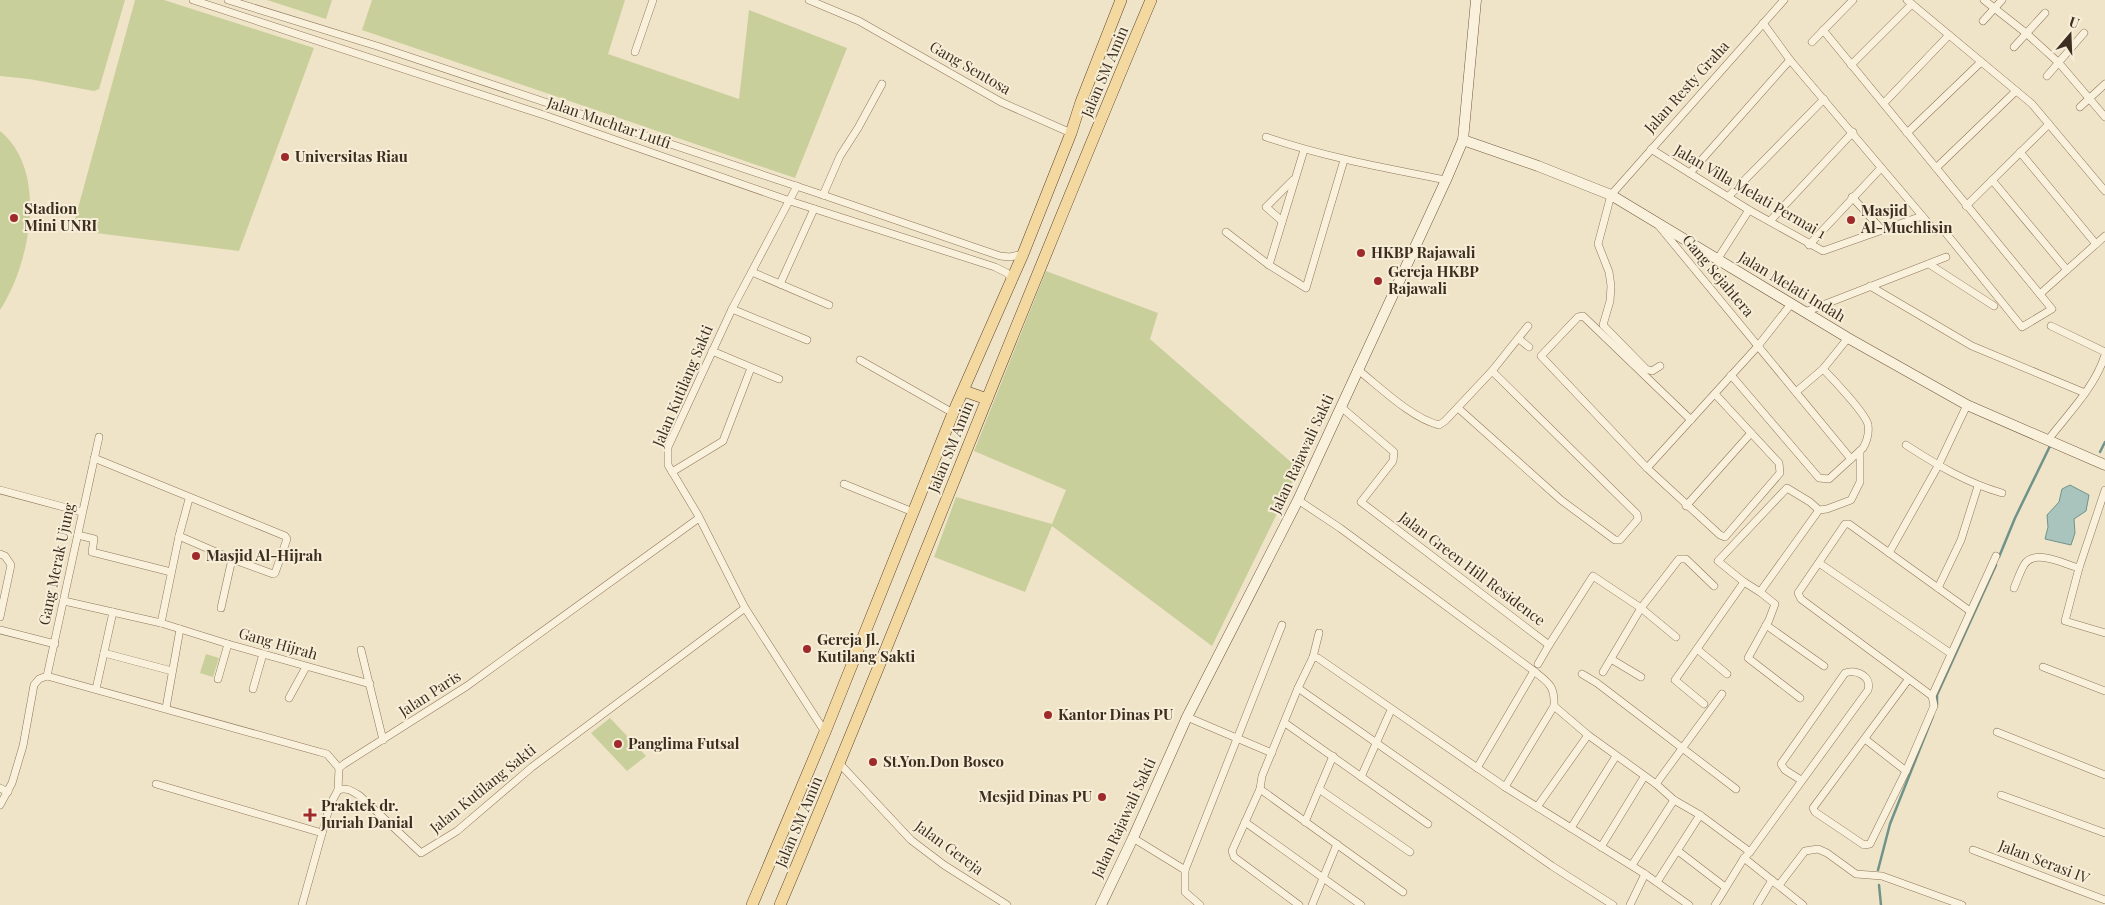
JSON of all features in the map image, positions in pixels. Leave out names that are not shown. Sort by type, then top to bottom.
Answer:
[{"type":"main road","name":"Jalan SM Amin","points":[[752,905],[825,732],[953,413],[1023,254],[1121,0]]},
{"type":"main road","name":"Jalan SM Amin","points":[[780,905],[896,629],[987,399],[1151,0]]},
{"type":"main road","name":"Jalan Rajawali Sakti","points":[[1101,905],[1187,716],[1298,500],[1463,140],[1476,0]]},
{"type":"main road","name":"Jalan Melati Indah","points":[[1463,140],[1538,166],[1611,195],[1848,338],[1967,405],[2105,465]]},
{"type":"main road","points":[[964,391],[987,399]]},
{"type":"street","name":"Jalan Muchtar Lutfi","points":[[193,0],[547,116],[814,209],[995,267],[1007,273],[1012,280]]},
{"type":"street","name":"Jalan Muchtar Lutfi","points":[[228,0],[380,47],[1000,256],[1010,257],[1023,254]]},
{"type":"street","points":[[635,52],[653,0]]},
{"type":"street","name":"Gang Sentosa","points":[[810,0],[822,2],[859,21],[1001,102],[1071,133]]},
{"type":"street","name":"Jalan Resty Graha","points":[[1611,195],[1784,0]]},
{"type":"street","points":[[1984,0],[2026,33],[2059,63],[2105,117]]},
{"type":"street","points":[[1983,21],[2002,0]]},
{"type":"street","points":[[1812,42],[1850,1]]},
{"type":"street","points":[[1851,65],[1909,2],[2032,104],[2105,192]]},
{"type":"street","points":[[2014,47],[2045,13]]},
{"type":"street","points":[[1763,24],[1790,60],[1935,231]]},
{"type":"street","points":[[1823,30],[2052,309],[2022,326],[1945,232]]},
{"type":"street","points":[[2047,76],[2084,33]]},
{"type":"street","points":[[1884,102],[1949,35]]},
{"type":"street","points":[[1690,173],[1790,60]]},
{"type":"street","points":[[1907,133],[1981,62]]},
{"type":"street","points":[[823,195],[840,156],[882,84]]},
{"type":"street","points":[[2080,107],[2105,84]]},
{"type":"street","points":[[1936,168],[2016,91]]},
{"type":"street","points":[[1729,196],[1824,99]]},
{"type":"street","points":[[1966,206],[2048,124]]},
{"type":"street","points":[[1770,221],[1853,132]]},
{"type":"street","points":[[1266,137],[1304,150],[1344,160],[1446,180]]},
{"type":"street","name":"Jalan Villa Melati Permai 1","points":[[1651,149],[1749,210],[1823,252],[1922,216]]},
{"type":"street","points":[[1269,265],[1304,150]]},
{"type":"street","points":[[2020,152],[2096,244]]},
{"type":"street","points":[[1226,232],[1269,265],[1305,289],[1307,288],[1344,160]]},
{"type":"street","points":[[1809,245],[1881,168]]},
{"type":"street","points":[[1282,222],[1266,207],[1295,178]]},
{"type":"street","points":[[1992,180],[2067,270]]},
{"type":"street","name":"Jalan Kutilang Sakti","points":[[797,186],[712,351],[668,447],[668,465],[699,518],[746,608],[825,732]]},
{"type":"street","points":[[1611,195],[1598,244],[1609,272],[1611,286],[1610,301],[1603,325],[1646,369],[1652,371],[1660,366]]},
{"type":"street","points":[[1852,197],[1882,230]]},
{"type":"street","points":[[780,284],[814,209]]},
{"type":"street","points":[[1717,260],[1749,210]]},
{"type":"street","name":"Gang Sejahtera","points":[[1657,224],[1851,459]]},
{"type":"street","points":[[2040,294],[2105,236]]},
{"type":"street","points":[[1805,312],[1946,257]]},
{"type":"street","points":[[1929,264],[1994,306]]},
{"type":"street","points":[[752,272],[829,305]]},
{"type":"street","points":[[1870,286],[1972,346],[2085,393]]},
{"type":"street","points":[[1647,468],[1758,346],[1791,304]]},
{"type":"street","points":[[732,309],[807,340]]},
{"type":"street","points":[[1691,420],[1584,316],[1578,317],[1541,356],[1647,468],[1686,506],[1720,535],[1725,537],[1730,534],[1780,473],[1779,463],[1715,394]]},
{"type":"street","points":[[1357,369],[1417,416],[1439,425],[1458,408],[1492,371],[1528,326]]},
{"type":"street","points":[[2048,440],[2085,393],[2102,366],[2105,353],[2051,326]]},
{"type":"street","points":[[1796,392],[1823,369],[1848,338]]},
{"type":"street","points":[[1519,339],[1529,347]]},
{"type":"street","points":[[712,351],[779,379]]},
{"type":"street","points":[[860,360],[953,413]]},
{"type":"street","points":[[672,472],[724,440],[751,368]]},
{"type":"street","points":[[1731,375],[1819,478],[1829,479],[1860,451],[1867,442],[1868,424],[1862,414],[1823,369]]},
{"type":"street","points":[[1458,408],[1561,500],[1616,540],[1620,540],[1638,519],[1637,514],[1492,371]]},
{"type":"street","points":[[1889,553],[1938,466],[1967,405]]},
{"type":"street","name":"Jalan Green Hill Residence","points":[[1341,407],[1394,452],[1393,461],[1361,502],[1549,644],[1594,576],[1642,608],[1676,637]]},
{"type":"street","points":[[1686,506],[1751,433]]},
{"type":"street","name":"Gang Merak Ujung","points":[[48,676],[99,437]]},
{"type":"street","points":[[1906,445],[1938,466],[1978,486],[2002,493]]},
{"type":"street","points":[[1760,592],[1819,510],[1851,500],[1860,482],[1860,451]]},
{"type":"street","points":[[94,458],[287,538],[275,574],[232,559],[179,536]]},
{"type":"street","points":[[844,484],[913,512]]},
{"type":"street","points":[[1938,588],[1961,540],[1978,486]]},
{"type":"street","points":[[1800,698],[1748,658],[1775,604],[1744,582],[1718,560],[1787,488],[1819,510]]},
{"type":"street","points":[[0,490],[82,512]]},
{"type":"street","points":[[2104,631],[2065,621],[2079,568],[2103,506],[2105,490]]},
{"type":"street","points":[[161,623],[179,536],[189,499]]},
{"type":"street","points":[[1298,500],[1340,528],[1551,685],[1554,694],[1554,706],[1505,787]]},
{"type":"street","name":"Jalan Paris","points":[[339,768],[467,686],[699,518]]},
{"type":"street","points":[[1932,696],[1908,680],[1798,596],[1846,524],[1851,524],[1970,612]]},
{"type":"street","points":[[78,536],[94,539],[92,552],[171,572]]},
{"type":"street","points":[[0,554],[5,556],[11,565],[0,617]]},
{"type":"street","points":[[1908,680],[1814,806],[1814,812],[1862,844],[1867,845],[1906,771],[1934,706],[1932,696],[1950,653],[1996,556]]},
{"type":"street","points":[[2014,588],[2024,565],[2028,560],[2037,556],[2079,568]]},
{"type":"street","points":[[221,608],[232,559]]},
{"type":"street","points":[[1603,672],[1642,608],[1679,559],[1686,559],[1714,586]]},
{"type":"street","points":[[1819,563],[1950,653]]},
{"type":"street","points":[[1704,704],[1675,680],[1744,582]]},
{"type":"street","name":"Gang Hijrah","points":[[64,601],[161,623],[306,667],[370,684]]},
{"type":"street","name":"Jalan Kutilang Sakti","points":[[338,790],[350,789],[360,796],[421,853],[457,831],[532,767],[746,608]]},
{"type":"street","points":[[96,689],[113,612]]},
{"type":"street","points":[[1766,624],[1824,666]]},
{"type":"street","points":[[1200,905],[1185,892],[1185,870],[1282,625]]},
{"type":"street","points":[[166,708],[180,629]]},
{"type":"street","points":[[0,630],[55,644]]},
{"type":"street","points":[[1228,863],[1260,789],[1298,688],[1314,657],[1319,633]]},
{"type":"street","points":[[218,679],[228,644]]},
{"type":"street","points":[[1538,664],[1549,644]]},
{"type":"street","points":[[1696,649],[1727,674]]},
{"type":"street","points":[[361,650],[383,740]]},
{"type":"street","points":[[104,653],[172,671]]},
{"type":"street","points":[[253,689],[264,654]]},
{"type":"street","points":[[1314,657],[1505,787],[1645,874],[1689,905]]},
{"type":"street","points":[[1611,659],[1642,677]]},
{"type":"street","points":[[289,698],[306,667]]},
{"type":"street","points":[[2043,668],[2105,690]]},
{"type":"street","points":[[1477,768],[1534,671]]},
{"type":"street","points":[[1715,905],[1747,855],[1868,690],[1868,682],[1857,672],[1845,673],[1781,764],[1785,770],[1801,780]]},
{"type":"street","points":[[1582,674],[1597,683],[1736,789]]},
{"type":"street","points":[[0,805],[8,792],[23,746],[31,694],[38,679],[48,676],[328,754],[339,768],[338,790],[330,805],[302,905]]},
{"type":"street","points":[[1298,688],[1552,866],[1613,905]]},
{"type":"street","points":[[1656,784],[1722,694]]},
{"type":"street","points":[[1554,706],[1588,735],[1656,784],[1674,800],[1700,815],[1747,855],[1772,880],[1803,905]]},
{"type":"street","points":[[1361,777],[1391,710]]},
{"type":"street","points":[[1187,716],[1272,753]]},
{"type":"street","points":[[1285,723],[1428,824]]},
{"type":"street","points":[[1998,732],[2105,775]]},
{"type":"street","points":[[1537,807],[1588,735]]},
{"type":"street","points":[[1865,739],[1906,771]]},
{"type":"street","points":[[1305,822],[1333,756]]},
{"type":"street","points":[[1571,828],[1616,756]]},
{"type":"street","name":"Jalan Gereja","points":[[840,764],[911,840],[944,865],[1007,905]]},
{"type":"street","points":[[1601,847],[1644,777]]},
{"type":"street","points":[[156,784],[322,833]]},
{"type":"street","points":[[0,788],[8,792]]},
{"type":"street","points":[[1260,789],[1403,892]]},
{"type":"street","points":[[1319,789],[1410,852]]},
{"type":"street","points":[[2001,795],[2105,833]]},
{"type":"street","points":[[1632,866],[1674,800]]},
{"type":"street","points":[[1657,882],[1700,815]]},
{"type":"street","points":[[1245,822],[1361,905]]},
{"type":"street","points":[[1133,838],[1185,870]]},
{"type":"street","points":[[1312,905],[1336,844]]},
{"type":"street","points":[[1779,885],[1805,851],[1818,850],[1827,853],[1856,874],[1882,876],[1962,905]]},
{"type":"street","name":"Jalan Serasi IV","points":[[1973,850],[2105,900]]},
{"type":"street","points":[[1678,851],[1725,887]]},
{"type":"street","points":[[1232,855],[1299,905]]},
{"type":"street","points":[[1630,905],[1645,874]]},
{"type":"street","points":[[1757,905],[1772,880]]},
{"type":"green space","points":[[0,0],[125,0],[99,89],[94,91],[29,79],[0,76]]},
{"type":"green space","points":[[135,0],[164,0],[314,48],[239,251],[72,230]]},
{"type":"green space","points":[[267,0],[332,0],[326,19]]},
{"type":"green space","points":[[372,0],[625,0],[608,54],[739,99],[749,10],[847,48],[795,178],[362,30]]},
{"type":"green space","name":"Stadion Mini UNRI","points":[[0,131],[15,148],[25,169],[29,193],[30,218],[20,268],[11,291],[0,310]]},
{"type":"green space","points":[[1046,271],[1158,313],[1150,339],[1299,469],[1212,646],[1052,526],[1025,592],[934,557],[956,497],[1052,524],[1066,490],[974,451]]},
{"type":"green space","points":[[206,654],[219,658],[213,677],[200,673]]},
{"type":"green space","name":"Panglima Futsal","points":[[610,718],[646,756],[627,771],[591,733]]},
{"type":"water","points":[[2070,485],[2089,495],[2086,511],[2074,519],[2075,533],[2071,545],[2045,539],[2048,527],[2047,515],[2059,502],[2062,489]]},
{"type":"waterway","points":[[2100,452],[2105,442]]},
{"type":"waterway","points":[[1999,557],[2015,518],[2050,446]]},
{"type":"waterway","points":[[1937,706],[1937,695],[1996,565]]},
{"type":"waterway","points":[[1878,870],[1890,824],[1933,716]]},
{"type":"waterway","points":[[1879,885],[1881,905]]},
{"type":"place","name":"Universitas Riau","points":[[285,157]]},
{"type":"place","name":"Stadion Mini UNRI","points":[[14,218]]},
{"type":"place","name":"Masjid Al-Muchlisin","points":[[1851,220]]},
{"type":"place","name":"HKBP Rajawali","points":[[1361,253]]},
{"type":"place","name":"Gereja HKBP Rajawali","points":[[1378,281]]},
{"type":"place","name":"Masjid Al-Hijrah","points":[[196,556]]},
{"type":"place","name":"Gereja Jl. Kutilang Sakti","points":[[807,649]]},
{"type":"place","name":"Kantor Dinas PU","points":[[1048,715]]},
{"type":"place","name":"Panglima Futsal","points":[[618,744]]},
{"type":"place","name":"St.Yon.Don Bosco","points":[[873,762]]},
{"type":"place","name":"Mesjid Dinas PU","points":[[1102,797]]},
{"type":"place","name":"Praktek dr. Juriah Danial","points":[[310,815]]}]
